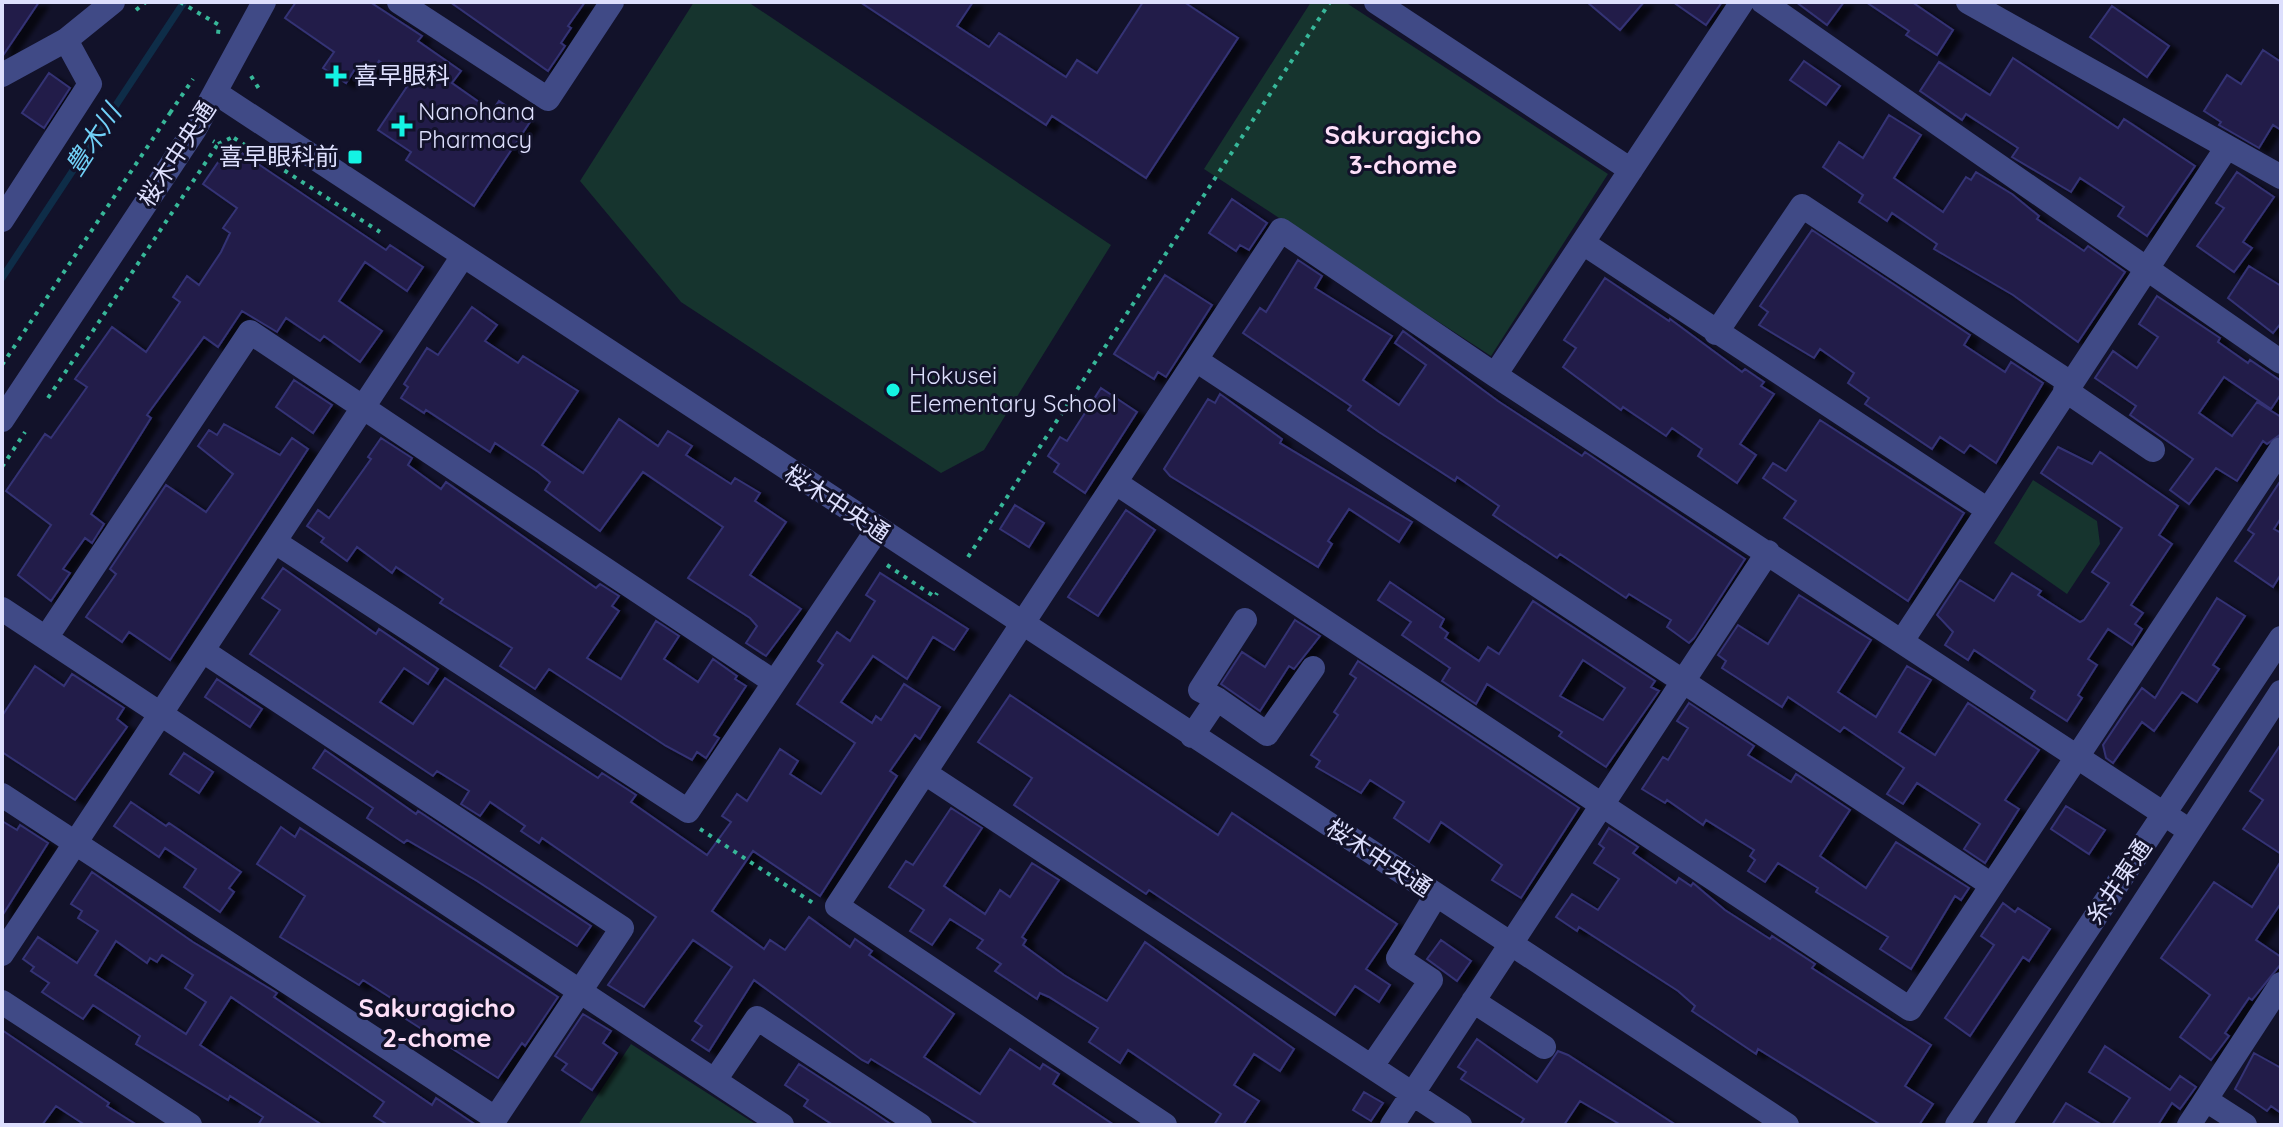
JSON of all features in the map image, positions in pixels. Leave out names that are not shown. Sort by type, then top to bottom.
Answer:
[{"type":"street","points":[[2,75],[66,40],[113,2]]},
{"type":"street","points":[[216,93],[264,2]]},
{"type":"street","points":[[399,2],[433,11],[548,99],[612,2]]},
{"type":"street","points":[[1376,2],[1631,170]]},
{"type":"street","points":[[1495,375],[1742,2]]},
{"type":"street","points":[[1763,2],[2281,362]]},
{"type":"street","points":[[1968,2],[2281,177]]},
{"type":"street","points":[[2,220],[90,84],[66,40]]},
{"type":"street","name":"桜木中央通","points":[[2,420],[216,93],[1021,625],[1787,1125]]},
{"type":"street","points":[[1902,641],[2227,147]]},
{"type":"street","points":[[1716,333],[1802,206],[2067,386],[2153,450]]},
{"type":"street","points":[[1165,1125],[837,906],[1281,230],[1495,375],[2190,831]]},
{"type":"street","points":[[1583,243],[1988,510]]},
{"type":"street","points":[[2,954],[463,256]]},
{"type":"street","points":[[46,638],[250,332],[774,682]]},
{"type":"street","points":[[1196,360],[1990,884]]},
{"type":"street","points":[[1116,483],[1910,1009],[2281,449]]},
{"type":"street","points":[[275,542],[688,811],[877,530]]},
{"type":"street","points":[[1392,1125],[1768,552]]},
{"type":"street","points":[[2,609],[782,1125]]},
{"type":"street","points":[[1245,620],[1200,690],[1267,734],[1313,668]]},
{"type":"street","name":"糸井東通","points":[[1957,1125],[2280,642]]},
{"type":"street","points":[[2,795],[493,1122],[622,928],[203,651]]},
{"type":"street","name":"糸井東通","points":[[1999,1125],[2281,692]]},
{"type":"street","points":[[1192,736],[1217,699]]},
{"type":"street","points":[[925,773],[1460,1125]]},
{"type":"street","points":[[1372,1066],[1431,980],[1398,958],[1436,895]]},
{"type":"street","points":[[2189,1125],[2281,984]]},
{"type":"street","points":[[1473,1001],[1544,1047]]},
{"type":"street","points":[[2,1002],[190,1125]]},
{"type":"street","points":[[715,1080],[757,1018],[920,1125]]},
{"type":"street","points":[[2206,1100],[2245,1125]]},
{"type":"path","points":[[180,2],[195,11]]},
{"type":"path","points":[[968,557],[1330,2]]},
{"type":"path","points":[[688,811],[696,826],[819,906],[837,906]]},
{"type":"green space","points":[[694,2],[748,2],[1111,245],[984,450],[941,473],[681,302],[580,181]]},
{"type":"green space","points":[[1311,2],[1345,2],[1608,174],[1491,356],[1204,169]]},
{"type":"green space","points":[[2033,480],[2097,521],[2100,544],[2067,594],[1994,543]]},
{"type":"green space","points":[[631,1044],[757,1125],[578,1125]]},
{"type":"building","points":[[2,2],[39,2],[2,57]]},
{"type":"building","points":[[296,2],[370,2],[422,36],[418,41],[461,71],[452,83],[492,111],[499,101],[530,122],[474,206],[406,160],[411,152],[378,130],[410,82],[379,61],[370,75],[357,66],[346,83],[323,68],[334,52],[285,18]]},
{"type":"building","points":[[450,2],[585,2],[568,26],[571,28],[561,43],[565,46],[548,71]]},
{"type":"building","points":[[860,2],[973,2],[957,26],[989,47],[999,33],[1066,77],[1077,60],[1097,73],[1143,2],[1184,2],[1238,38],[1146,178],[1052,116],[1046,125]]},
{"type":"building","points":[[1587,2],[1644,2],[1620,30]]},
{"type":"building","points":[[1673,2],[1722,2],[1706,25]]},
{"type":"building","points":[[1796,2],[1844,2],[1827,25]]},
{"type":"building","points":[[1866,2],[1912,2],[1953,30],[1937,55],[1906,35],[1909,31]]},
{"type":"building","points":[[2112,6],[2169,46],[2147,77],[2090,37]]},
{"type":"building","points":[[2263,50],[2281,62],[2281,130],[2273,125],[2259,148],[2219,125],[2221,122],[2204,111],[2227,75],[2241,84]]},
{"type":"building","points":[[2013,58],[2118,128],[2124,119],[2195,166],[2147,236],[2118,216],[2124,207],[2080,178],[2071,192],[2012,157],[2018,148],[1966,114],[1962,120],[1920,91],[1939,62],[1990,95]]},
{"type":"building","points":[[1804,61],[1840,86],[1826,105],[1790,80]]},
{"type":"building","points":[[49,73],[70,88],[44,128],[22,113]]},
{"type":"building","points":[[1889,115],[1921,135],[1894,178],[1943,212],[1966,177],[1971,180],[1976,172],[2012,194],[2039,216],[2037,219],[2084,251],[2088,246],[2125,272],[2078,342],[2013,295],[1934,249],[1937,244],[1892,213],[1887,221],[1859,202],[1863,195],[1823,167],[1839,142],[1863,158]]},
{"type":"building","points":[[230,145],[386,250],[390,245],[423,267],[407,291],[365,262],[339,301],[382,331],[360,362],[324,336],[320,341],[286,318],[277,332],[242,311],[218,347],[204,337],[147,415],[151,418],[91,514],[104,524],[92,543],[85,538],[63,569],[70,573],[51,601],[18,575],[51,525],[6,491],[45,434],[51,438],[87,387],[75,379],[112,327],[146,352],[180,302],[173,297],[187,276],[199,285],[221,252],[230,233],[223,228],[237,208],[203,184]]},
{"type":"building","points":[[2237,172],[2274,197],[2243,242],[2252,248],[2234,272],[2197,246],[2224,208],[2216,203]]},
{"type":"building","points":[[1232,199],[1267,223],[1249,250],[1240,245],[1236,251],[1209,233]]},
{"type":"building","points":[[1812,230],[1970,335],[1964,345],[2005,372],[2011,362],[2043,383],[1996,463],[1970,445],[1964,453],[1940,437],[1932,449],[1865,404],[1869,398],[1848,383],[1854,373],[1820,349],[1814,358],[1759,325],[1768,312],[1760,306]]},
{"type":"building","points":[[1298,260],[1322,276],[1315,288],[1392,336],[1363,380],[1399,405],[1426,365],[1395,343],[1403,331],[1498,401],[1582,456],[1585,452],[1745,559],[1694,638],[1689,643],[1667,627],[1671,620],[1629,594],[1626,598],[1560,554],[1557,558],[1493,515],[1499,506],[1457,477],[1455,481],[1379,432],[1348,410],[1351,406],[1243,333],[1260,308],[1266,312]]},
{"type":"building","points":[[2249,266],[2281,286],[2281,323],[2273,333],[2228,298]]},
{"type":"building","points":[[1165,275],[1212,305],[1166,377],[1158,372],[1154,379],[1114,354]]},
{"type":"building","points":[[1605,278],[1670,319],[1742,372],[1745,369],[1764,382],[1761,386],[1774,394],[1740,444],[1756,455],[1737,483],[1698,456],[1702,449],[1672,428],[1666,436],[1623,407],[1621,410],[1563,367],[1576,348],[1564,340]]},
{"type":"building","points":[[2157,296],[2220,338],[2218,342],[2248,363],[2250,360],[2281,381],[2281,394],[2271,409],[2224,377],[2199,413],[2232,436],[2257,402],[2281,417],[2281,434],[2267,444],[2263,441],[2237,481],[2216,468],[2189,504],[2170,490],[2193,459],[2130,415],[2136,406],[2095,378],[2113,351],[2137,368],[2158,337],[2139,324]]},
{"type":"building","points":[[472,307],[497,325],[485,341],[518,363],[523,356],[578,391],[542,445],[583,473],[619,419],[658,446],[668,431],[692,446],[686,455],[731,484],[735,478],[760,493],[755,501],[786,522],[750,575],[801,609],[766,656],[746,643],[757,626],[750,618],[688,578],[723,527],[643,472],[600,531],[545,490],[550,482],[495,443],[490,452],[426,410],[424,413],[401,398],[408,387],[404,384],[427,348],[438,355]]},
{"type":"building","points":[[294,380],[332,405],[313,433],[276,407]]},
{"type":"building","points":[[1101,388],[1137,412],[1085,493],[1054,472],[1059,464],[1048,456],[1060,437],[1067,441]]},
{"type":"building","points":[[1220,394],[1282,439],[1280,443],[1412,522],[1399,542],[1349,509],[1328,541],[1332,544],[1318,567],[1170,476],[1164,469],[1208,399],[1215,403]]},
{"type":"building","points":[[1820,420],[1964,513],[1908,601],[1784,518],[1796,501],[1763,478],[1773,463],[1786,471]]},
{"type":"building","points":[[224,424],[280,455],[292,438],[308,449],[170,660],[129,632],[122,642],[86,617],[116,574],[110,569],[166,485],[206,512],[233,474],[198,446],[209,430],[217,435]]},
{"type":"building","points":[[381,438],[412,458],[408,465],[441,489],[446,482],[596,588],[600,584],[619,596],[612,606],[619,611],[587,658],[621,679],[656,621],[679,636],[664,659],[698,682],[713,659],[737,676],[735,679],[746,686],[714,735],[719,738],[706,758],[697,752],[692,760],[666,746],[549,669],[535,689],[500,666],[512,648],[440,603],[443,599],[396,567],[392,573],[357,547],[347,561],[321,542],[324,538],[307,526],[318,510],[329,518],[371,459],[368,457]]},
{"type":"building","points":[[2058,447],[2092,464],[2100,452],[2178,506],[2159,535],[2172,544],[2131,605],[2143,613],[2135,624],[2142,629],[2132,645],[2108,629],[2088,659],[2097,665],[2078,695],[2082,698],[2067,721],[2031,698],[2035,691],[1974,650],[1968,660],[1945,645],[1953,632],[1937,615],[1960,580],[1994,601],[2012,573],[2041,591],[2038,595],[2080,622],[2084,620],[2109,583],[2092,572],[2122,528],[2041,473]]},
{"type":"building","points":[[2281,480],[2281,518],[2274,529],[2281,533],[2281,574],[2273,587],[2235,561],[2254,534],[2248,530]]},
{"type":"building","points":[[1015,505],[1044,523],[1029,547],[1000,529]]},
{"type":"building","points":[[1126,510],[1155,530],[1098,616],[1068,597]]},
{"type":"building","points":[[283,568],[376,634],[379,629],[438,669],[428,684],[404,668],[380,702],[413,724],[445,678],[598,778],[602,773],[636,795],[631,802],[707,855],[731,822],[722,816],[737,794],[747,801],[780,749],[798,761],[790,774],[821,794],[855,743],[797,704],[823,665],[818,661],[837,632],[850,641],[875,601],[866,595],[880,573],[968,629],[954,650],[933,637],[907,679],[873,656],[841,702],[872,723],[876,716],[881,720],[904,684],[940,707],[920,739],[915,735],[890,771],[897,776],[820,896],[753,851],[712,911],[764,949],[770,940],[785,950],[809,917],[850,947],[855,939],[872,951],[869,955],[954,1014],[924,1057],[980,1094],[1010,1049],[1040,1069],[1043,1064],[1059,1074],[1053,1084],[1114,1125],[979,1125],[871,1059],[868,1063],[862,1060],[754,980],[709,1051],[692,1040],[702,1026],[695,1021],[732,967],[693,940],[644,1007],[608,985],[656,917],[542,838],[539,843],[521,831],[525,826],[490,802],[480,816],[461,804],[469,791],[437,771],[433,776],[250,654],[280,610],[262,598]]},
{"type":"building","points":[[1390,582],[1444,619],[1440,627],[1448,633],[1445,638],[1479,661],[1488,647],[1499,654],[1533,601],[1655,681],[1651,687],[1659,691],[1606,767],[1559,736],[1562,732],[1487,684],[1476,704],[1442,681],[1450,668],[1402,635],[1411,622],[1378,600]],"holes":[[[1583,660],[1625,688],[1603,720],[1560,696]]]},
{"type":"building","points":[[1799,595],[1871,640],[1838,692],[1876,717],[1907,666],[1931,680],[1899,732],[1935,755],[1968,703],[2039,750],[2005,800],[2019,809],[1985,863],[1964,849],[1980,824],[1917,783],[1903,804],[1887,794],[1904,768],[1844,727],[1840,732],[1788,697],[1782,707],[1722,668],[1726,661],[1718,655],[1738,625],[1768,644]]},
{"type":"building","points":[[2217,598],[2245,616],[2213,665],[2219,669],[2197,702],[2182,692],[2154,731],[2142,722],[2113,763],[2106,758],[2103,745],[2142,688],[2155,698]]},
{"type":"building","points":[[1295,620],[1320,636],[1294,669],[1289,666],[1260,711],[1221,684],[1242,652],[1265,667]]},
{"type":"building","points":[[1358,661],[1579,808],[1521,898],[1492,880],[1502,865],[1441,822],[1429,842],[1394,818],[1404,802],[1370,780],[1361,793],[1316,767],[1320,761],[1311,755],[1338,715],[1334,712],[1356,678],[1350,674]]},
{"type":"building","points":[[35,666],[64,686],[72,674],[124,708],[117,719],[127,727],[75,800],[2,752],[2,716]]},
{"type":"building","points":[[217,679],[262,709],[250,727],[205,697]]},
{"type":"building","points":[[1010,695],[1218,835],[1232,813],[1397,924],[1366,969],[1390,985],[1379,1002],[1355,986],[1335,1015],[1149,890],[1146,894],[1014,805],[1032,778],[978,742]]},
{"type":"building","points":[[1689,703],[1754,746],[1748,755],[1791,782],[1796,774],[1850,810],[1820,856],[1866,888],[1896,842],[1969,888],[1961,900],[1955,896],[1911,969],[1880,949],[1888,937],[1816,892],[1818,888],[1778,863],[1765,882],[1748,871],[1755,860],[1750,856],[1754,850],[1706,820],[1703,825],[1667,800],[1665,803],[1642,789],[1663,757],[1668,760],[1688,728],[1677,721]]},
{"type":"building","points":[[2281,744],[2281,854],[2243,829],[2263,800],[2250,791]]},
{"type":"building","points":[[325,750],[416,814],[418,811],[591,926],[577,946],[477,881],[407,840],[404,843],[367,818],[373,808],[313,768]]},
{"type":"building","points":[[184,753],[213,772],[199,793],[170,774]]},
{"type":"building","points":[[131,802],[166,826],[169,823],[241,872],[229,888],[234,892],[220,912],[184,887],[196,869],[165,848],[159,857],[114,826]]},
{"type":"building","points":[[2066,806],[2105,830],[2089,854],[2051,829]]},
{"type":"building","points":[[951,808],[982,828],[944,886],[985,914],[1000,890],[1010,897],[1032,863],[1059,880],[1022,937],[1026,940],[1023,945],[1064,975],[1107,1001],[1145,942],[1294,1049],[1280,1071],[1254,1054],[1234,1085],[1259,1101],[1243,1125],[1214,1125],[1221,1114],[1128,1050],[1120,1063],[1089,1042],[1098,1028],[1049,997],[1040,993],[1037,999],[995,971],[1001,964],[977,948],[983,940],[950,919],[932,945],[910,931],[924,910],[889,887],[906,861],[913,865]]},
{"type":"building","points":[[2,821],[17,830],[20,825],[48,843],[2,916]]},
{"type":"building","points":[[281,827],[295,837],[300,828],[558,997],[525,1046],[522,1043],[498,1078],[406,1019],[411,1011],[363,980],[359,985],[280,937],[305,896],[257,864]]},
{"type":"building","points":[[1609,828],[1638,847],[1633,853],[1676,883],[1679,878],[1691,886],[1693,883],[1725,910],[1815,964],[1812,968],[1931,1045],[1905,1086],[1933,1104],[1919,1125],[1881,1125],[1758,1049],[1756,1054],[1692,1011],[1695,1006],[1678,991],[1579,927],[1577,931],[1556,917],[1572,894],[1598,910],[1619,879],[1594,863],[1604,848],[1599,844]]},
{"type":"building","points":[[2281,861],[2281,903],[2256,940],[2281,957],[2281,964],[2252,1000],[2249,998],[2225,1033],[2229,1036],[2211,1060],[2180,1037],[2210,995],[2161,958],[2214,882],[2252,907]]},
{"type":"building","points":[[92,872],[193,942],[277,993],[274,997],[432,1105],[436,1098],[476,1125],[388,1125],[374,1116],[384,1102],[231,997],[200,1045],[322,1125],[258,1125],[263,1117],[230,1096],[228,1100],[136,1044],[140,1036],[93,1005],[83,1019],[42,992],[49,983],[31,971],[34,967],[23,959],[38,937],[77,963],[98,931],[78,918],[82,911],[71,904]],"holes":[[[116,941],[147,963],[150,958],[157,962],[162,955],[193,975],[185,988],[206,1002],[186,1034],[95,975]]]},
{"type":"building","points":[[2003,903],[2015,912],[2018,908],[2050,929],[2029,961],[2023,957],[1970,1036],[1945,1018],[1994,945],[1981,936]]},
{"type":"building","points":[[1441,940],[1471,961],[1457,981],[1427,959]]},
{"type":"building","points":[[583,1014],[611,1031],[603,1043],[617,1053],[592,1090],[562,1070],[567,1064],[555,1056]]},
{"type":"building","points":[[2,1030],[137,1125],[85,1125],[56,1106],[42,1125],[2,1125]]},
{"type":"building","points":[[1477,1039],[1537,1082],[1558,1051],[1568,1055],[1676,1125],[1621,1125],[1580,1101],[1564,1125],[1520,1125],[1524,1119],[1461,1079],[1466,1072],[1458,1067]]},
{"type":"building","points":[[2105,1046],[2170,1090],[2180,1076],[2196,1087],[2180,1109],[2172,1103],[2158,1125],[2112,1125],[2130,1098],[2089,1072]]},
{"type":"building","points":[[2254,1053],[2281,1068],[2281,1113],[2271,1106],[2267,1111],[2235,1089]]},
{"type":"building","points":[[799,1064],[892,1125],[833,1125],[804,1106],[808,1100],[785,1085]]},
{"type":"building","points":[[1364,1092],[1383,1103],[1371,1121],[1353,1110]]},
{"type":"building","points":[[2066,1103],[2102,1125],[2052,1125]]},
{"type":"waterway","name":"豊木川","points":[[2,278],[184,2]]},
{"type":"place","name":"喜早眼科","points":[[336,76]]},
{"type":"place","name":"Nanohana Pharmacy","points":[[402,126]]},
{"type":"place","name":"喜早眼科前","points":[[355,157]]},
{"type":"place","name":"Hokusei Elementary School","points":[[893,390]]},
{"type":"district","name":"Sakuragicho 3-chome","points":[[1403,150]]},
{"type":"district","name":"Sakuragicho 2-chome","points":[[437,1023]]}]
